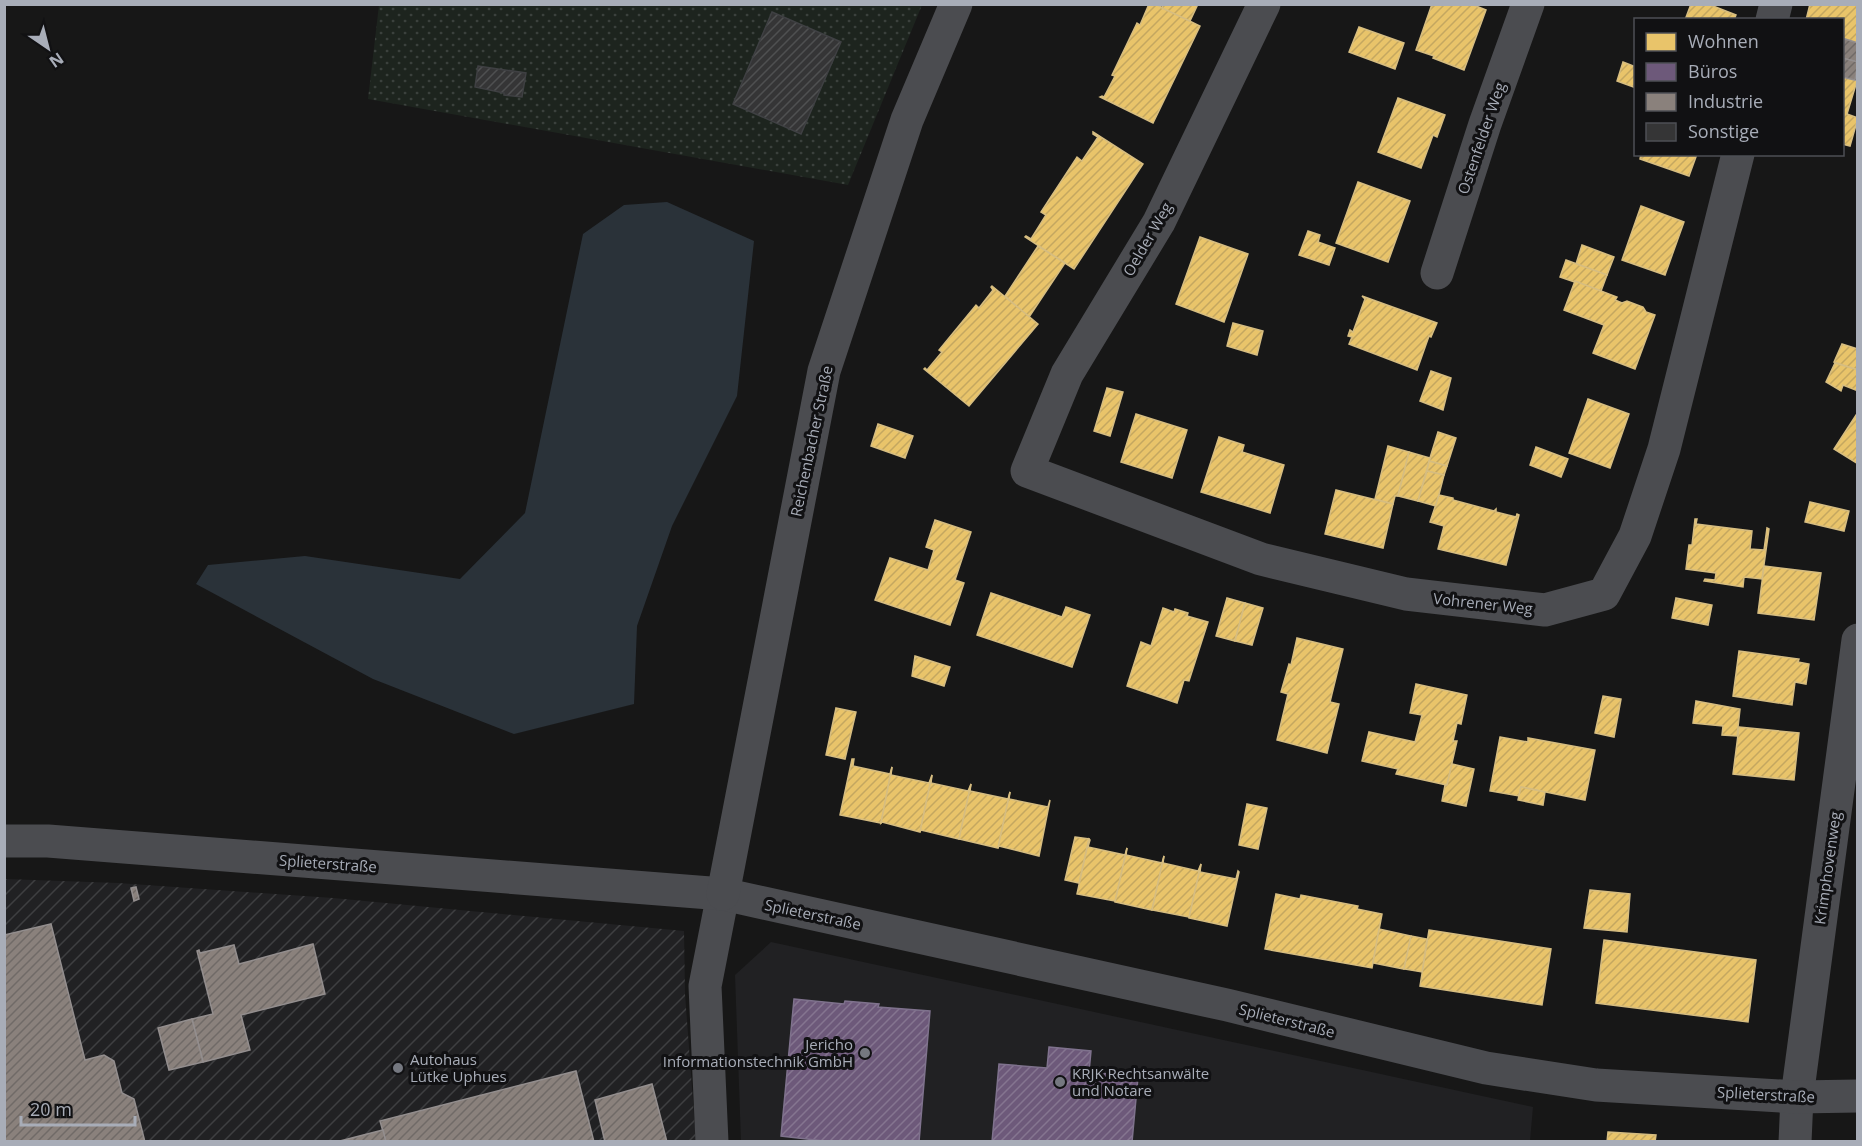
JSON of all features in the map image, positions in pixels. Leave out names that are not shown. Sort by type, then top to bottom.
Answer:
[{"type":"street","name":"Reichenbacher Straße","points":[[723,894],[824,371],[907,120],[956,4]]},
{"type":"street","name":"Oelder Weg","points":[[1027,471],[1067,374],[1159,222],[1264,4]]},
{"type":"street","name":"Ostenfelder Weg","points":[[1437,273],[1485,124],[1528,4]]},
{"type":"street","name":"Vohrener Weg","points":[[1027,471],[1261,559],[1406,594],[1545,610],[1604,594],[1635,536],[1664,449],[1737,156]]},
{"type":"street","name":"Krimphovenweg","points":[[1795,1142],[1797,1097],[1857,640]]},
{"type":"street","name":"Splieterstraße","points":[[4,840],[48,841],[723,894],[1227,1005],[1486,1068],[1596,1085],[1797,1097],[1857,1096]]},
{"type":"street","points":[[712,1142],[705,986],[723,894]]},
{"type":"shaded area","points":[[379,5],[922,5],[848,185],[368,99]]},
{"type":"shaded area","points":[[667,202],[754,241],[737,396],[672,526],[637,626],[634,704],[514,734],[373,679],[196,584],[208,565],[305,556],[460,579],[525,513],[583,234],[624,205]]},
{"type":"shaded area","points":[[5,879],[118,883],[333,898],[684,931],[685,994],[696,1141],[5,1142]]},
{"type":"shaded area","points":[[771,942],[1533,1107],[1530,1141],[741,1141],[735,975]]},
{"type":"building: Wohnen","points":[[1149,4],[1155,4],[1200,26],[1153,123],[1100,97],[1104,97],[1137,23],[1140,25]]},
{"type":"building: Wohnen","points":[[1163,4],[1198,4],[1190,21],[1162,8]]},
{"type":"building: Wohnen","points":[[1432,4],[1471,4],[1486,10],[1464,70],[1416,50]]},
{"type":"building: Wohnen","points":[[1691,4],[1708,4],[1736,15],[1735,18],[1686,18]]},
{"type":"building: Wohnen","points":[[1810,4],[1858,4],[1858,43],[1844,39],[1844,18],[1806,18]]},
{"type":"building: Wohnen","points":[[1359,27],[1404,43],[1395,69],[1349,52]]},
{"type":"building: Wohnen","points":[[1623,62],[1634,66],[1634,87],[1617,81]]},
{"type":"building: Wohnen","points":[[1844,78],[1857,81],[1847,114],[1858,118],[1850,146],[1844,144]]},
{"type":"building: Wohnen","points":[[1398,98],[1445,115],[1437,137],[1433,135],[1421,168],[1378,152]]},
{"type":"building: Wohnen","points":[[1093,132],[1143,164],[1074,269],[1025,237],[1031,239],[1046,215],[1041,212],[1077,157],[1082,161],[1098,137]]},
{"type":"building: Wohnen","points":[[1641,156],[1696,156],[1689,176],[1640,159]]},
{"type":"building: Wohnen","points":[[1358,182],[1410,201],[1388,262],[1336,243]]},
{"type":"building: Wohnen","points":[[1641,206],[1684,222],[1665,275],[1622,260]]},
{"type":"building: Wohnen","points":[[1308,231],[1320,235],[1318,242],[1335,248],[1329,265],[1299,255]]},
{"type":"building: Wohnen","points":[[1200,237],[1248,254],[1224,322],[1176,304]]},
{"type":"building: Wohnen","points":[[1582,245],[1614,257],[1607,275],[1576,264]]},
{"type":"building: Wohnen","points":[[1038,246],[1065,263],[1029,317],[1005,296]]},
{"type":"building: Wohnen","points":[[1566,260],[1607,275],[1601,291],[1560,277]]},
{"type":"building: Wohnen","points":[[1575,281],[1617,297],[1615,300],[1622,303],[1627,301],[1643,307],[1646,312],[1655,315],[1635,369],[1593,353],[1604,325],[1564,310]]},
{"type":"building: Wohnen","points":[[992,286],[1038,324],[969,406],[924,369],[927,370],[942,352],[939,350],[976,305],[979,308],[993,290]]},
{"type":"building: Wohnen","points":[[1362,296],[1437,323],[1431,337],[1429,336],[1417,370],[1349,344],[1352,337],[1348,336],[1350,330],[1353,332],[1365,299]]},
{"type":"building: Wohnen","points":[[1233,323],[1263,331],[1257,355],[1227,346]]},
{"type":"building: Wohnen","points":[[1842,344],[1858,349],[1858,370],[1834,362]]},
{"type":"building: Wohnen","points":[[1835,363],[1858,370],[1858,391],[1843,385],[1841,391],[1826,382]]},
{"type":"building: Wohnen","points":[[1431,371],[1451,378],[1443,410],[1420,401]]},
{"type":"building: Wohnen","points":[[1107,388],[1123,392],[1110,436],[1094,431]]},
{"type":"building: Wohnen","points":[[1588,399],[1629,414],[1610,468],[1569,453]]},
{"type":"building: Wohnen","points":[[1858,412],[1858,464],[1834,449]]},
{"type":"building: Wohnen","points":[[1136,414],[1187,430],[1172,478],[1121,462]]},
{"type":"building: Wohnen","points":[[878,424],[913,436],[905,458],[871,446]]},
{"type":"building: Wohnen","points":[[1438,432],[1456,438],[1447,466],[1429,461]]},
{"type":"building: Wohnen","points":[[1219,437],[1244,445],[1242,452],[1284,465],[1270,513],[1201,492]]},
{"type":"building: Wohnen","points":[[1388,446],[1409,452],[1398,496],[1395,496],[1393,504],[1375,499]]},
{"type":"building: Wohnen","points":[[1536,447],[1568,459],[1561,477],[1530,465]]},
{"type":"building: Wohnen","points":[[1409,452],[1430,458],[1418,501],[1398,496]]},
{"type":"building: Wohnen","points":[[1429,461],[1447,466],[1444,475],[1427,471]]},
{"type":"building: Wohnen","points":[[1427,471],[1444,475],[1436,506],[1418,501]]},
{"type":"building: Wohnen","points":[[1336,490],[1393,504],[1383,548],[1325,534]]},
{"type":"building: Wohnen","points":[[1439,495],[1494,511],[1496,509],[1496,512],[1516,517],[1517,514],[1519,515],[1506,565],[1438,549],[1444,526],[1430,522]]},
{"type":"building: Wohnen","points":[[1810,502],[1849,511],[1844,531],[1805,522]]},
{"type":"building: Wohnen","points":[[1695,519],[1697,519],[1696,524],[1752,531],[1750,549],[1764,550],[1767,528],[1769,529],[1762,579],[1744,577],[1743,587],[1704,581],[1705,579],[1715,580],[1716,573],[1686,569]]},
{"type":"building: Wohnen","points":[[935,520],[971,532],[955,580],[964,583],[950,625],[875,600],[890,558],[928,570],[934,550],[926,547]]},
{"type":"building: Wohnen","points":[[1764,566],[1821,573],[1814,620],[1758,613]]},
{"type":"building: Wohnen","points":[[991,593],[1062,617],[1066,607],[1090,615],[1072,667],[977,635]]},
{"type":"building: Wohnen","points":[[1227,598],[1245,603],[1235,641],[1216,636]]},
{"type":"building: Wohnen","points":[[1676,598],[1712,605],[1708,625],[1672,618]]},
{"type":"building: Wohnen","points":[[1245,603],[1263,608],[1252,645],[1235,641]]},
{"type":"building: Wohnen","points":[[1163,608],[1188,613],[1187,616],[1208,622],[1189,681],[1184,680],[1177,703],[1127,686],[1141,642],[1151,646]]},
{"type":"building: Wohnen","points":[[1297,638],[1343,649],[1330,702],[1339,704],[1327,753],[1277,740],[1288,694],[1281,692],[1289,664],[1291,665]]},
{"type":"building: Wohnen","points":[[1739,651],[1799,659],[1798,662],[1809,664],[1806,684],[1795,682],[1792,705],[1733,696]]},
{"type":"building: Wohnen","points":[[915,656],[950,667],[944,686],[912,676]]},
{"type":"building: Wohnen","points":[[1416,684],[1467,695],[1461,724],[1457,723],[1453,741],[1457,741],[1447,785],[1396,774],[1398,769],[1362,761],[1369,732],[1415,742],[1422,715],[1410,713]]},
{"type":"building: Wohnen","points":[[1603,696],[1621,699],[1614,737],[1595,733]]},
{"type":"building: Wohnen","points":[[1696,701],[1740,709],[1737,736],[1722,735],[1723,726],[1693,723]]},
{"type":"building: Wohnen","points":[[836,708],[856,712],[845,759],[826,755]]},
{"type":"building: Wohnen","points":[[1739,727],[1799,733],[1794,780],[1733,774]]},
{"type":"building: Wohnen","points":[[1500,737],[1528,742],[1528,738],[1595,750],[1585,800],[1521,787],[1519,796],[1490,791]]},
{"type":"building: Wohnen","points":[[852,759],[854,759],[853,766],[890,774],[892,767],[881,823],[840,815]]},
{"type":"building: Wohnen","points":[[1452,764],[1474,769],[1466,806],[1442,801]]},
{"type":"building: Wohnen","points":[[892,767],[891,775],[929,783],[932,775],[920,832],[881,823]]},
{"type":"building: Wohnen","points":[[932,775],[931,783],[968,791],[971,784],[959,839],[921,830],[920,832]]},
{"type":"building: Wohnen","points":[[971,784],[970,791],[1008,799],[1010,792],[998,848],[959,839]]},
{"type":"building: Wohnen","points":[[1521,787],[1545,792],[1543,805],[1518,800]]},
{"type":"building: Wohnen","points":[[1010,792],[1009,799],[1048,807],[1050,800],[1039,856],[999,846],[998,848]]},
{"type":"building: Wohnen","points":[[1247,804],[1267,808],[1258,849],[1239,845]]},
{"type":"building: Wohnen","points":[[1075,837],[1089,839],[1079,883],[1065,880]]},
{"type":"building: Wohnen","points":[[1089,839],[1088,847],[1125,855],[1127,848],[1115,902],[1077,894]]},
{"type":"building: Wohnen","points":[[1127,848],[1126,855],[1162,863],[1164,856],[1152,910],[1115,902]]},
{"type":"building: Wohnen","points":[[1164,856],[1163,863],[1198,871],[1201,864],[1189,918],[1152,910]]},
{"type":"building: Wohnen","points":[[1201,864],[1200,872],[1236,879],[1239,872],[1227,926],[1189,918]]},
{"type":"building: Wohnen","points":[[1590,890],[1630,894],[1627,932],[1584,928]]},
{"type":"building: Wohnen","points":[[1276,894],[1300,899],[1301,895],[1358,906],[1357,909],[1382,914],[1372,968],[1265,949]]},
{"type":"building: Wohnen","points":[[1379,929],[1411,936],[1404,969],[1373,963]]},
{"type":"building: Wohnen","points":[[1429,930],[1551,949],[1542,1005],[1420,986]]},
{"type":"building: Wohnen","points":[[1411,936],[1427,939],[1422,972],[1404,969]]},
{"type":"building: Wohnen","points":[[1604,940],[1756,960],[1748,1022],[1596,1003]]},
{"type":"building: Wohnen","points":[[1608,1132],[1656,1135],[1655,1142],[1607,1142]]},
{"type":"building: Büros","points":[[794,999],[844,1004],[845,1001],[879,1004],[878,1007],[930,1011],[919,1142],[833,1142],[781,1136]]},
{"type":"building: Büros","points":[[1049,1047],[1091,1051],[1089,1072],[1138,1077],[1132,1142],[992,1142],[999,1064],[1047,1068]]},
{"type":"building: Industrie","points":[[1844,39],[1858,43],[1858,62],[1844,58]]},
{"type":"building: Industrie","points":[[1844,58],[1858,62],[1855,80],[1844,77]]},
{"type":"building: Industrie","points":[[136,887],[139,899],[134,901],[131,888]]},
{"type":"building: Industrie","points":[[51,924],[85,1060],[104,1055],[114,1061],[122,1093],[134,1099],[145,1142],[4,1142],[4,935]]},
{"type":"building: Industrie","points":[[313,944],[325,994],[241,1015],[250,1050],[203,1062],[192,1019],[213,1014],[197,951],[199,950],[200,953],[234,945],[239,964]]},
{"type":"building: Industrie","points":[[192,1019],[203,1062],[169,1070],[158,1028]]},
{"type":"building: Industrie","points":[[576,1071],[594,1142],[386,1142],[380,1121]]},
{"type":"building: Industrie","points":[[652,1084],[667,1142],[605,1142],[595,1100]]},
{"type":"building: Industrie","points":[[383,1130],[386,1142],[336,1142]]},
{"type":"building: Sonstige","points":[[772,12],[841,42],[801,134],[733,104]]},
{"type":"building: Sonstige","points":[[478,66],[526,73],[522,97],[475,87]]},
{"type":"place","name":"Jericho Informationstechnik GmbH","points":[[865,1053]]},
{"type":"place","name":"Autohaus Lütke Uphues","points":[[398,1068]]},
{"type":"place","name":"KRJK Rechtsanwälte und Notare","points":[[1060,1082]]}]
